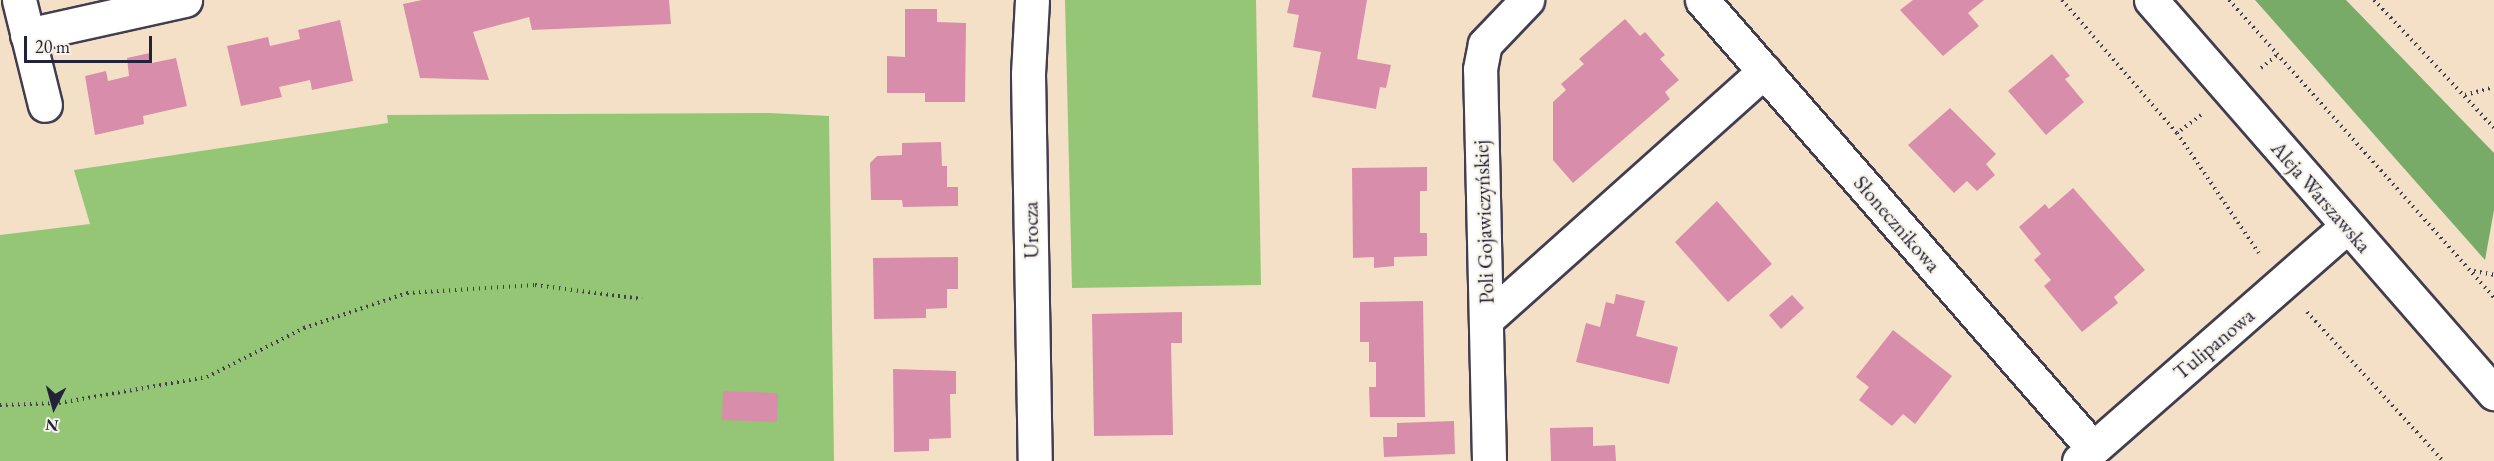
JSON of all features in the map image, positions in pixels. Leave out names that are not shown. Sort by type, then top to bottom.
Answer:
[{"type":"street","points":[[19,0],[45,105]]},
{"type":"street","points":[[27,35],[185,0]]},
{"type":"street","name":"Urocza","points":[[1032,0],[1028,74],[1035,461]]},
{"type":"street","name":"Poli Gojawiczyńskiej","points":[[1489,461],[1488,319],[1480,69],[1485,44],[1527,0]]},
{"type":"street","name":"Słonecznikowa","points":[[1702,0],[2086,454]]},
{"type":"street","name":"Aleja Warszawska","points":[[2151,0],[2347,226],[2483,361],[2494,393]]},
{"type":"street","points":[[1488,319],[1764,71]]},
{"type":"street","name":"Tulipanowa","points":[[2086,454],[2347,226]]},
{"type":"path","points":[[2062,0],[2176,133]]},
{"type":"path","points":[[2229,0],[2494,297]]},
{"type":"path","points":[[2374,0],[2494,128]]},
{"type":"path","points":[[2465,95],[2494,87]]},
{"type":"path","points":[[2473,271],[2494,275]]},
{"type":"path","points":[[0,405],[59,404],[207,377],[304,328],[407,293],[535,285],[642,299]]},
{"type":"green space","points":[[1065,0],[1256,0],[1261,285],[1072,288]]},
{"type":"green space","points":[[2255,0],[2346,0],[2494,153],[2494,210],[2485,260]]},
{"type":"green space","points":[[769,113],[829,116],[834,461],[0,461],[0,235],[90,224],[74,170],[388,123],[387,115]]},
{"type":"building","points":[[422,0],[669,0],[671,24],[532,30],[529,17],[473,32],[489,80],[420,78],[403,4]]},
{"type":"building","points":[[1290,0],[1367,0],[1357,59],[1391,65],[1386,88],[1380,87],[1376,109],[1312,97],[1321,52],[1293,47],[1299,15],[1287,13]]},
{"type":"building","points":[[1913,0],[1984,0],[1968,13],[1979,26],[1943,56],[1900,10]]},
{"type":"building","points":[[905,9],[937,9],[937,22],[966,23],[965,102],[925,102],[925,93],[887,93],[887,56],[905,57]]},
{"type":"building","points":[[1625,19],[1640,36],[1645,32],[1665,55],[1660,59],[1679,80],[1665,92],[1670,99],[1573,183],[1553,160],[1553,102],[1566,90],[1561,84],[1584,64],[1579,59]]},
{"type":"building","points":[[340,20],[353,81],[312,90],[310,80],[279,87],[282,97],[241,106],[227,46],[268,37],[270,46],[300,39],[298,30]]},
{"type":"building","points":[[150,53],[152,63],[176,58],[187,106],[143,116],[144,124],[95,135],[85,76],[106,71],[108,81],[129,76],[127,58]]},
{"type":"building","points":[[2052,54],[2070,76],[2065,79],[2084,102],[2046,135],[2008,91]]},
{"type":"building","points":[[1950,108],[1996,154],[1986,164],[1995,175],[1977,191],[1967,181],[1954,193],[1908,145]]},
{"type":"building","points":[[941,142],[942,166],[947,166],[947,187],[958,187],[958,206],[903,207],[902,200],[871,200],[870,163],[877,156],[902,155],[902,143]]},
{"type":"building","points":[[1427,167],[1427,191],[1420,191],[1420,233],[1427,233],[1427,256],[1394,257],[1394,266],[1374,268],[1374,257],[1353,258],[1352,168]]},
{"type":"building","points":[[2073,188],[2145,270],[2114,297],[2118,303],[2082,332],[2044,286],[2051,280],[2034,260],[2041,254],[2019,227],[2045,204],[2049,209]]},
{"type":"building","points":[[1717,201],[1772,264],[1728,302],[1675,242]]},
{"type":"building","points":[[958,257],[958,289],[947,289],[947,308],[926,309],[926,318],[874,319],[873,258]]},
{"type":"building","points":[[1616,294],[1645,301],[1636,336],[1678,347],[1669,384],[1576,362],[1586,323],[1600,327],[1606,302],[1614,304]]},
{"type":"building","points":[[1792,295],[1804,308],[1781,329],[1769,315]]},
{"type":"building","points":[[1423,301],[1425,417],[1370,417],[1369,387],[1376,387],[1376,362],[1369,362],[1369,342],[1360,342],[1360,302]]},
{"type":"building","points":[[1182,312],[1182,343],[1171,343],[1173,435],[1094,436],[1092,314]]},
{"type":"building","points":[[1893,330],[1952,376],[1915,424],[1903,414],[1892,426],[1859,400],[1869,387],[1856,377]]},
{"type":"building","points":[[893,369],[956,371],[956,394],[950,394],[951,438],[929,439],[929,451],[894,452]]},
{"type":"building","points":[[723,391],[778,393],[777,422],[722,420]]},
{"type":"building","points":[[1454,421],[1455,454],[1384,457],[1383,437],[1397,437],[1397,423]]},
{"type":"building","points":[[1593,427],[1593,446],[1615,445],[1616,461],[1551,461],[1550,428]]}]
